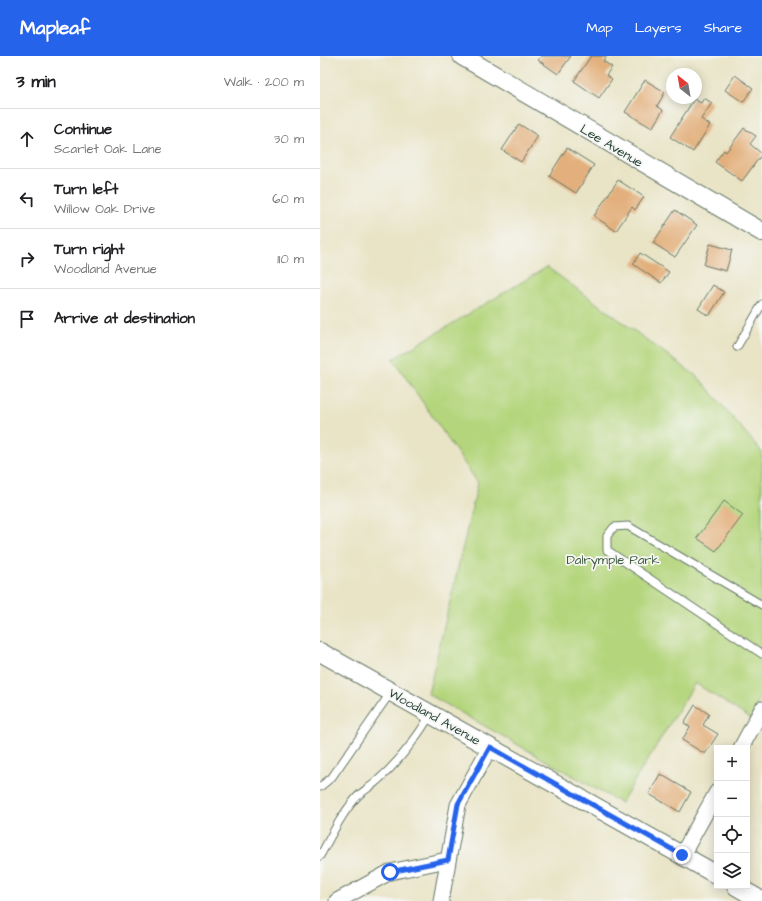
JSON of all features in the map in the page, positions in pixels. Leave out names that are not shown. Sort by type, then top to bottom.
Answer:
[{"type":"street","name":"Lee Avenue","points":[[462,56],[762,232]]},
{"type":"street","name":"Woodland Avenue","points":[[320,652],[714,873]]},
{"type":"street","points":[[743,745],[762,710]]},
{"type":"street","points":[[441,901],[458,804],[490,747]]},
{"type":"street","points":[[682,855],[714,797]]},
{"type":"street","points":[[337,901],[390,872],[448,860]]},
{"type":"street","points":[[741,889],[762,901]]},
{"type":"lane","points":[[736,348],[762,304]]},
{"type":"lane","points":[[762,605],[628,526],[614,527],[607,536],[606,550],[762,654]]},
{"type":"lane","points":[[320,787],[332,777],[391,692]]},
{"type":"lane","points":[[320,856],[346,810],[357,797],[376,782],[394,764],[417,737],[431,714]]},
{"type":"green space","name":"Dalrymple Park","points":[[547,267],[699,378],[762,452],[762,693],[751,719],[695,683],[621,803],[428,694],[478,483],[393,359]]},
{"type":"building","points":[[541,56],[571,56],[558,74],[538,60]]},
{"type":"building","points":[[591,56],[607,56],[603,61],[612,67],[606,75],[612,79],[599,98],[574,81]]},
{"type":"building","points":[[735,75],[753,88],[743,102],[725,90]]},
{"type":"building","points":[[645,80],[665,92],[657,106],[663,110],[652,128],[625,112]]},
{"type":"building","points":[[704,98],[712,103],[701,119],[710,125],[693,152],[670,137],[691,104],[702,104]]},
{"type":"building","points":[[519,124],[538,136],[521,162],[502,150]]},
{"type":"building","points":[[744,128],[756,136],[750,144],[762,154],[742,181],[715,162],[724,150],[726,152]]},
{"type":"building","points":[[567,148],[594,165],[576,193],[549,176]]},
{"type":"building","points":[[618,180],[644,197],[635,210],[632,207],[616,231],[594,216]]},
{"type":"building","points":[[675,210],[697,225],[675,257],[653,243]]},
{"type":"building","points":[[710,244],[732,250],[726,271],[704,265]]},
{"type":"building","points":[[640,253],[669,272],[661,283],[633,264]]},
{"type":"building","points":[[713,285],[724,292],[709,316],[698,309]]},
{"type":"building","points":[[724,501],[743,515],[716,551],[697,538]]},
{"type":"building","points":[[695,705],[709,714],[703,725],[718,734],[705,754],[682,740],[690,727],[684,723]]},
{"type":"building","points":[[660,774],[691,792],[680,812],[649,794]]},
{"type":"route","points":[[390,872],[448,860],[458,804],[490,747],[682,855]]}]
